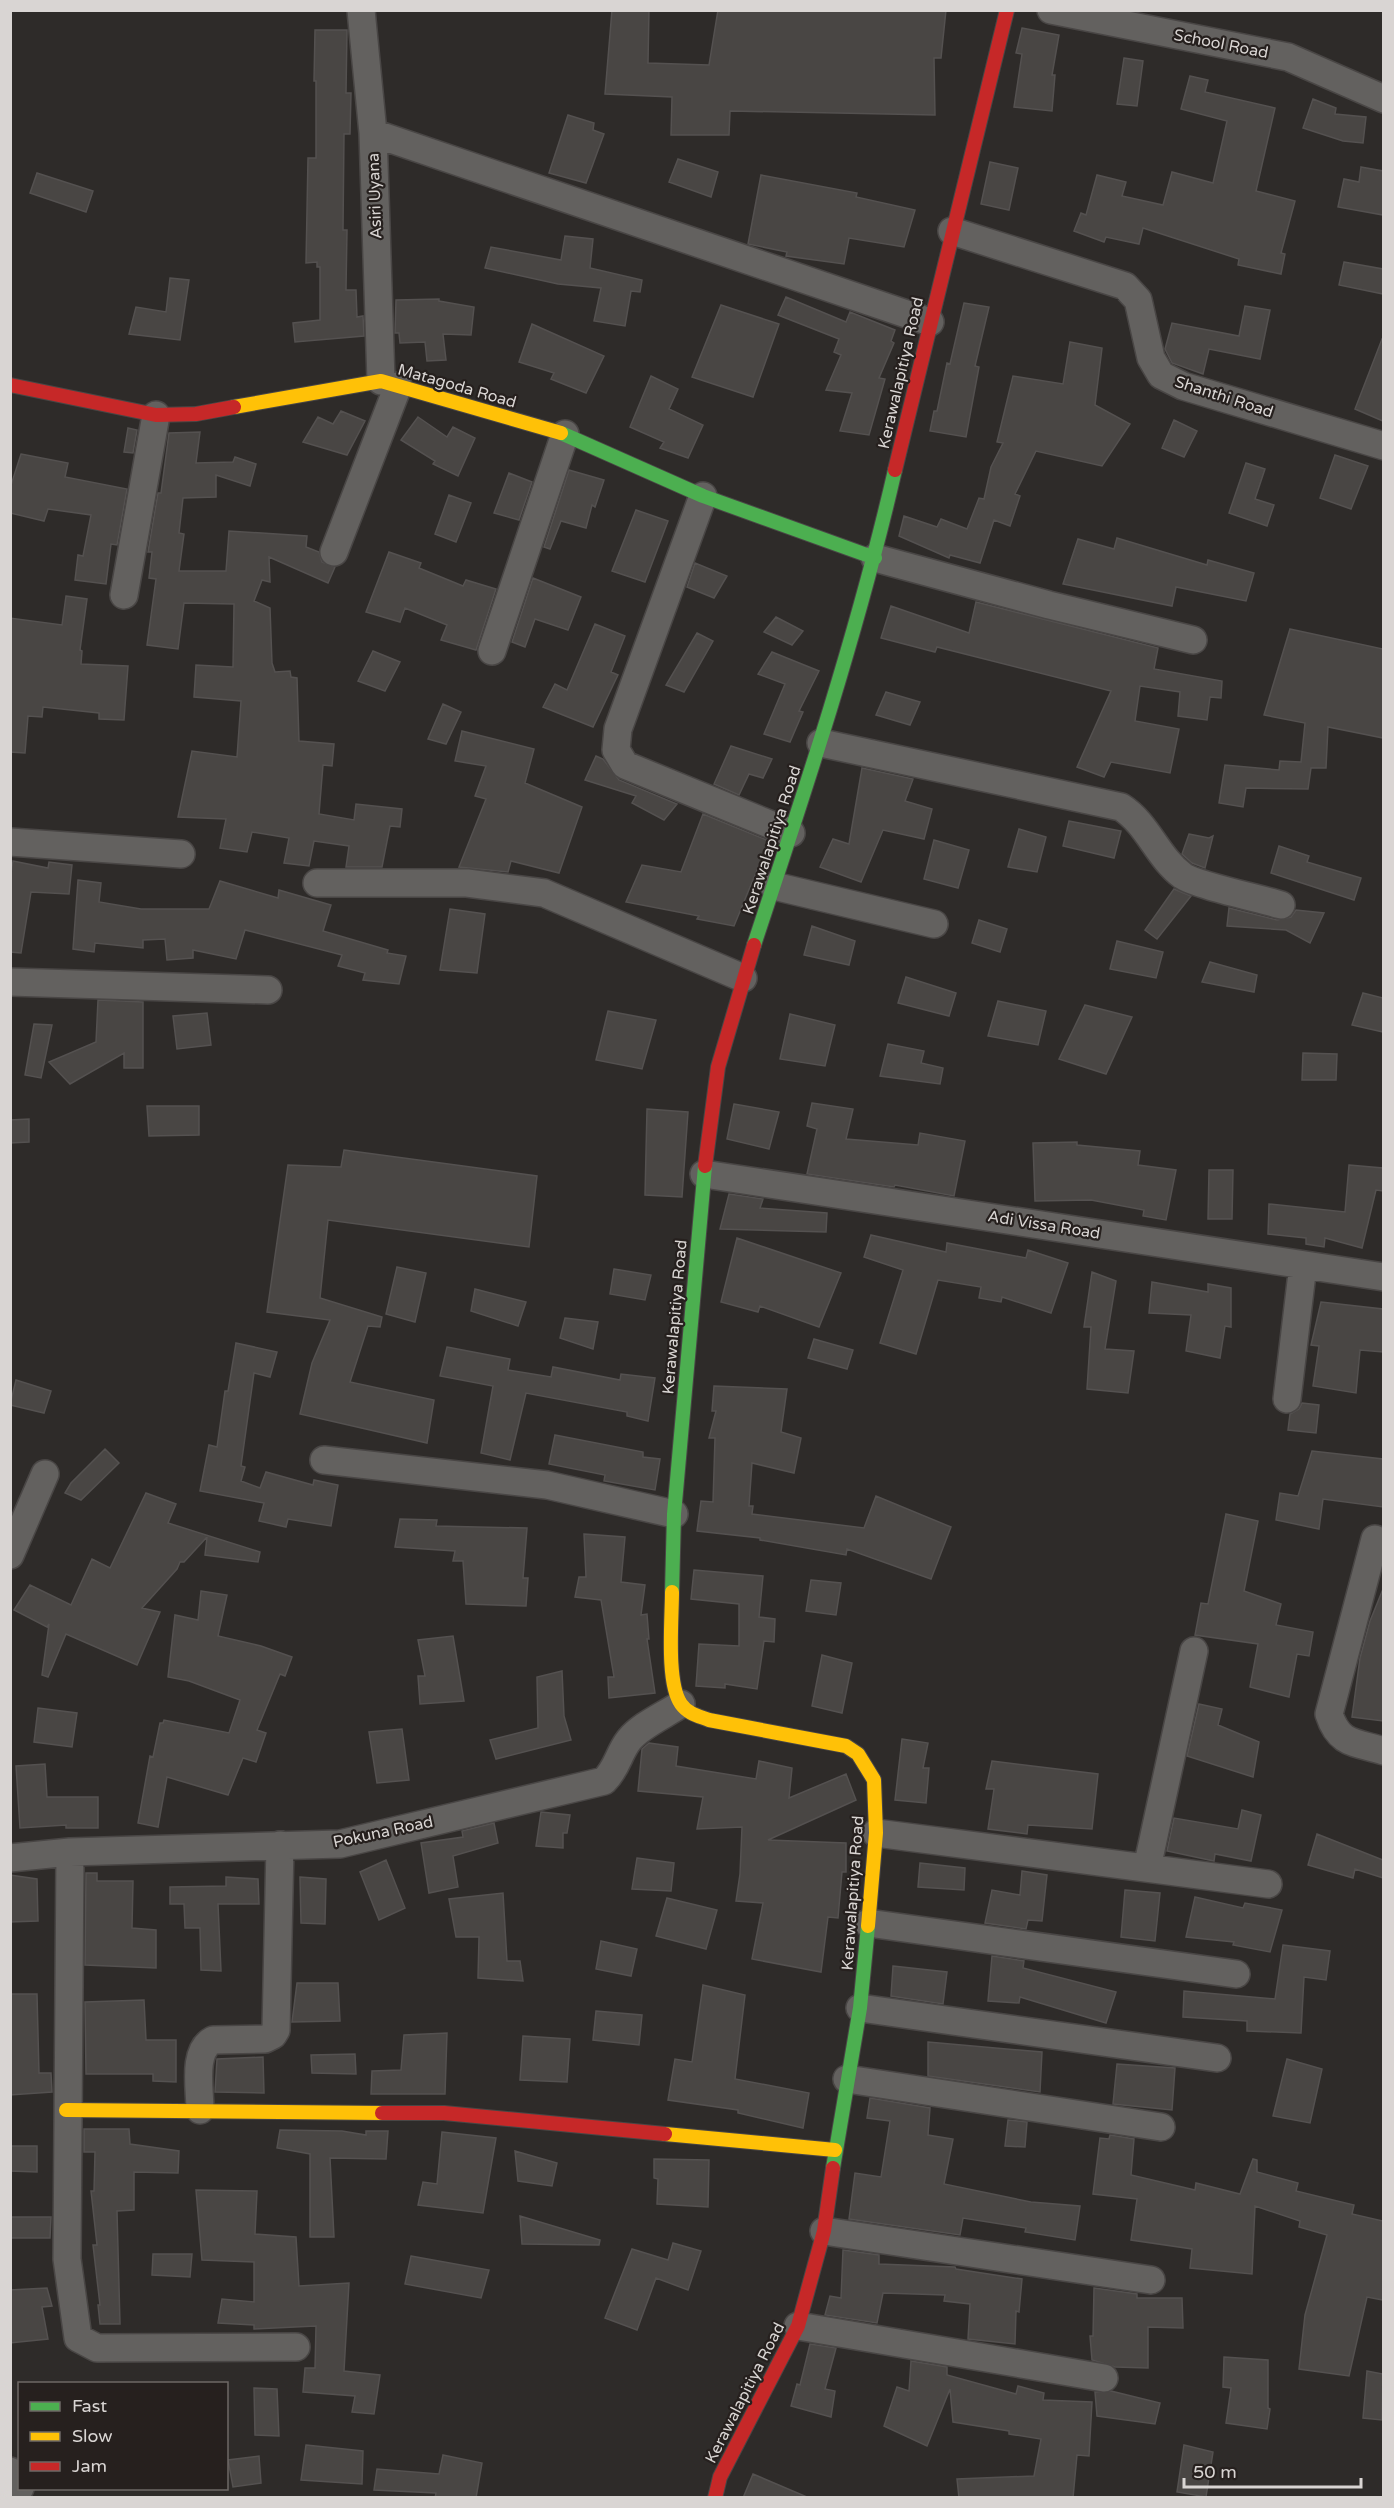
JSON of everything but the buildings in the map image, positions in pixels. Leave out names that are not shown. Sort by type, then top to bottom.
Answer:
[{"type":"street","name":"Asiri Uyana","points":[[361,10],[373,133],[390,384]]},
{"type":"street","name":"Kerawalapitiya Road","points":[[715,2498],[720,2477],[798,2326],[824,2231],[835,2150],[860,2008],[876,1833],[875,1791],[870,1770],[858,1754],[846,1746],[793,1734],[709,1720],[690,1713],[681,1704],[676,1693],[671,1653],[674,1514],[704,1174],[718,1067],[743,978],[821,743],[875,558],[952,231],[1008,10]]},
{"type":"street","name":"School Road","points":[[1051,10],[1288,57],[1383,99]]},
{"type":"street","points":[[373,133],[930,322]]},
{"type":"street","name":"Shanthi Road","points":[[952,231],[1125,286],[1138,300],[1151,358],[1161,375],[1183,386],[1383,446]]},
{"type":"street","points":[[334,552],[390,384]]},
{"type":"street","name":"Matagoda Road","points":[[10,385],[156,415],[196,414],[390,384],[565,434],[703,496],[875,558]]},
{"type":"street","points":[[124,595],[156,415]]},
{"type":"street","points":[[492,651],[565,434]]},
{"type":"street","points":[[703,496],[618,729],[616,750],[625,765],[791,833]]},
{"type":"street","points":[[875,558],[1049,605],[1193,640]]},
{"type":"street","points":[[821,743],[1121,807],[1135,815],[1168,862],[1184,877],[1281,905]]},
{"type":"street","points":[[10,842],[181,854]]},
{"type":"street","points":[[317,883],[467,883],[544,893],[743,978]]},
{"type":"street","points":[[774,886],[934,924]]},
{"type":"street","points":[[10,982],[268,990]]},
{"type":"street","name":"Adi Vissa Road","points":[[704,1174],[1383,1277]]},
{"type":"street","points":[[1287,1400],[1303,1264]]},
{"type":"street","points":[[324,1460],[547,1485],[674,1514]]},
{"type":"street","points":[[10,1555],[45,1474]]},
{"type":"street","points":[[1375,1539],[1329,1714],[1335,1732],[1346,1740],[1383,1751]]},
{"type":"street","points":[[1147,1868],[1194,1651]]},
{"type":"street","name":"Pokuna Road","points":[[10,1858],[70,1852],[340,1844],[604,1780],[616,1770],[622,1749],[631,1738],[681,1704]]},
{"type":"street","points":[[876,1833],[1268,1884]]},
{"type":"street","points":[[200,2110],[200,2054],[206,2044],[213,2040],[265,2039],[276,2030],[280,1845]]},
{"type":"street","points":[[70,1852],[66,2110],[67,2259],[78,2338],[97,2348],[296,2347]]},
{"type":"street","points":[[868,1923],[1236,1974]]},
{"type":"street","points":[[860,2008],[1217,2058]]},
{"type":"street","points":[[848,2079],[1161,2127]]},
{"type":"street","points":[[66,2110],[444,2113],[835,2150]]},
{"type":"street","points":[[824,2231],[1151,2280]]},
{"type":"street","points":[[798,2326],[1104,2378]]},
{"type":"street","points":[[10,2471],[18,2485]]},
{"type":"traffic: fast","points":[[561,433],[703,496],[875,558]]},
{"type":"traffic: fast","points":[[754,945],[848,650],[895,470]]},
{"type":"traffic: fast","points":[[672,1592],[674,1514],[705,1166]]},
{"type":"traffic: fast","points":[[833,2168],[860,2008],[868,1926]]},
{"type":"traffic: slow","points":[[234,407],[381,381],[561,433]]},
{"type":"traffic: slow","points":[[672,1592],[673,1681],[676,1694],[687,1710],[709,1720],[846,1746],[858,1754],[874,1780],[876,1833],[868,1926]]},
{"type":"traffic: slow","points":[[66,2110],[382,2113]]},
{"type":"traffic: slow","points":[[665,2134],[835,2150]]},
{"type":"traffic: jam","points":[[895,470],[1007,10]]},
{"type":"traffic: jam","points":[[10,385],[156,415],[196,414],[234,407]]},
{"type":"traffic: jam","points":[[705,1166],[718,1067],[754,945]]},
{"type":"traffic: jam","points":[[382,2113],[444,2113],[665,2134]]},
{"type":"traffic: jam","points":[[715,2498],[720,2477],[798,2326],[824,2231],[833,2168]]}]
